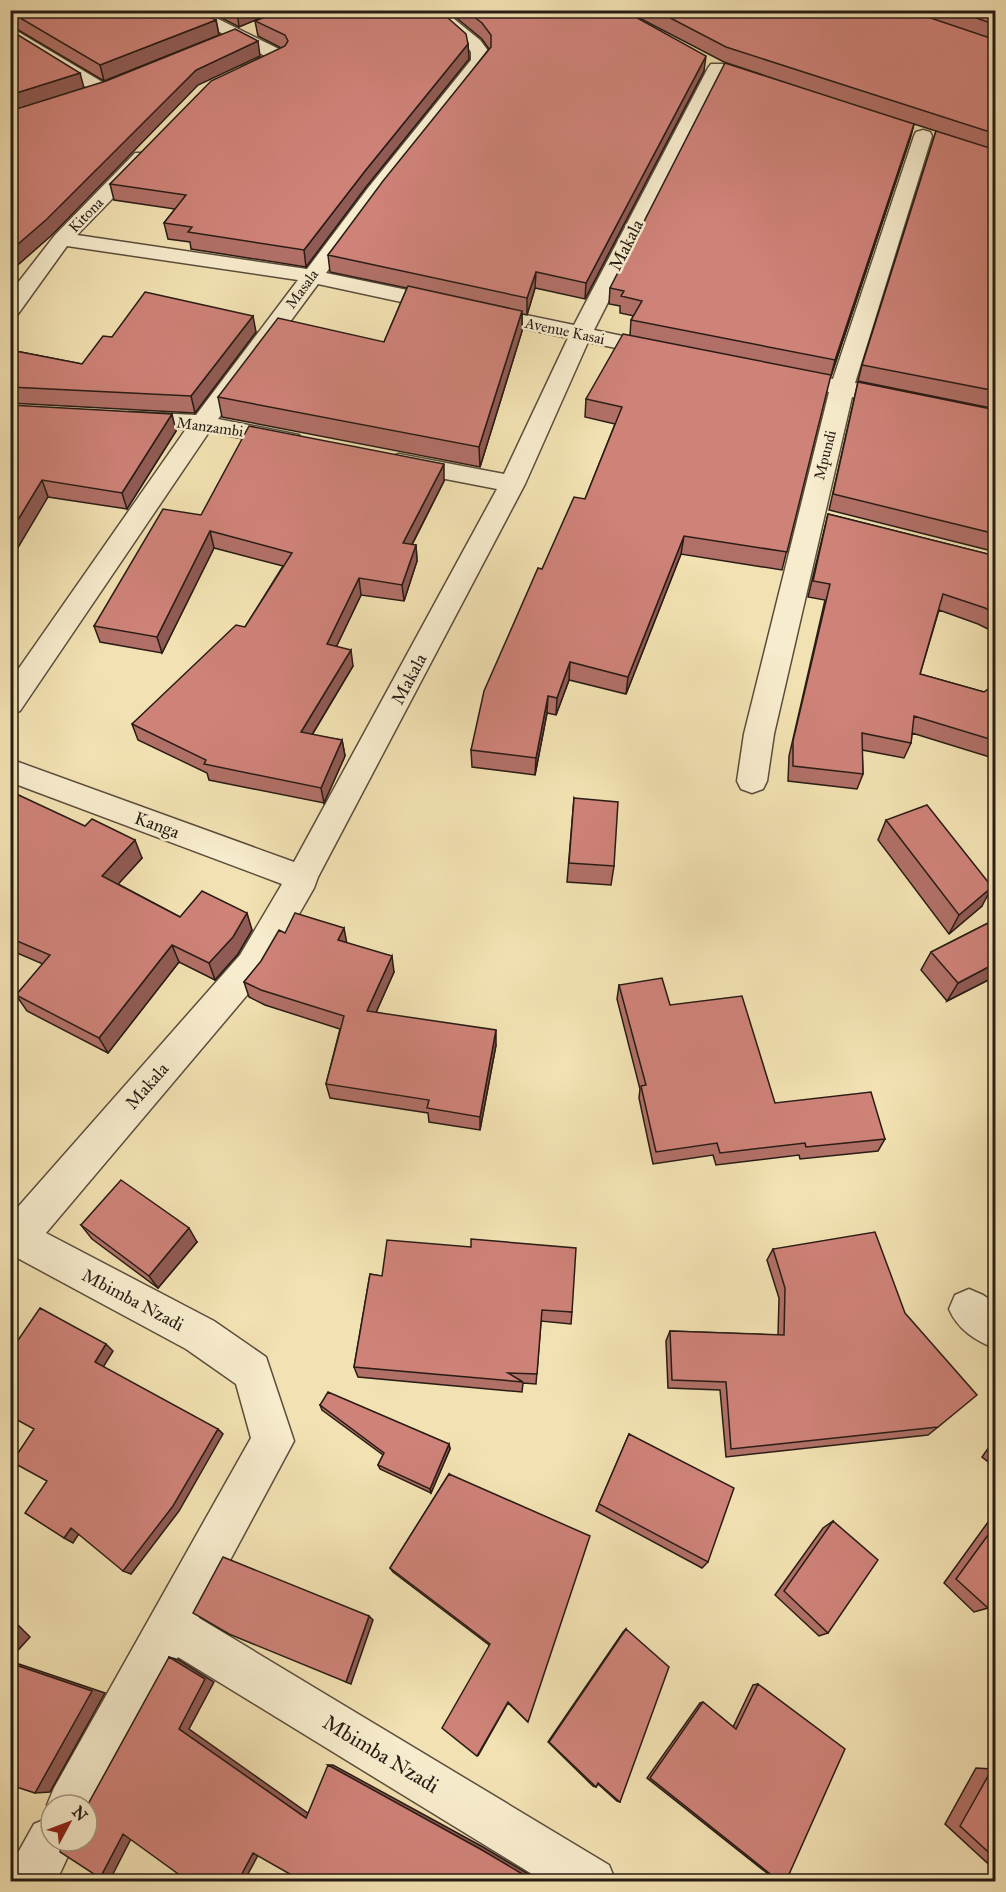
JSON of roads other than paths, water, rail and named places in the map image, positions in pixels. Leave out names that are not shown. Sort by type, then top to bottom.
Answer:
[{"type":"street","points":[[186,10],[279,56],[227,81]]},
{"type":"street","name":"Masala","points":[[10,704],[203,423],[375,192],[480,61],[480,52],[474,44],[432,10]]},
{"type":"street","points":[[218,43],[260,27]]},
{"type":"street","points":[[10,32],[103,90]]},
{"type":"street","name":"Makala","points":[[14,1236],[252,964],[303,879],[512,484],[580,334],[721,69]]},
{"type":"street","points":[[83,96],[124,81]]},
{"type":"street","name":"Mpundi","points":[[752,781],[759,734],[822,520],[842,387],[922,136]]},
{"type":"street","name":"Kitona","points":[[10,309],[38,275],[62,239],[158,140]]},
{"type":"street","name":"Avenue Kasai","points":[[62,239],[311,276],[682,355]]},
{"type":"street","points":[[10,274],[38,275]]},
{"type":"street","points":[[762,371],[919,403]]},
{"type":"street","name":"Manzambi","points":[[113,418],[203,423],[318,446]]},
{"type":"street","points":[[375,457],[512,484]]},
{"type":"street","name":"Kanga","points":[[10,770],[303,879]]},
{"type":"street","name":"Mbimba Nzadi","points":[[14,1236],[200,1335],[252,1371],[273,1441],[170,1626],[592,1881]]},
{"type":"street","points":[[78,1793],[170,1626]]},
{"type":"street","points":[[29,1881],[44,1853]]}]
